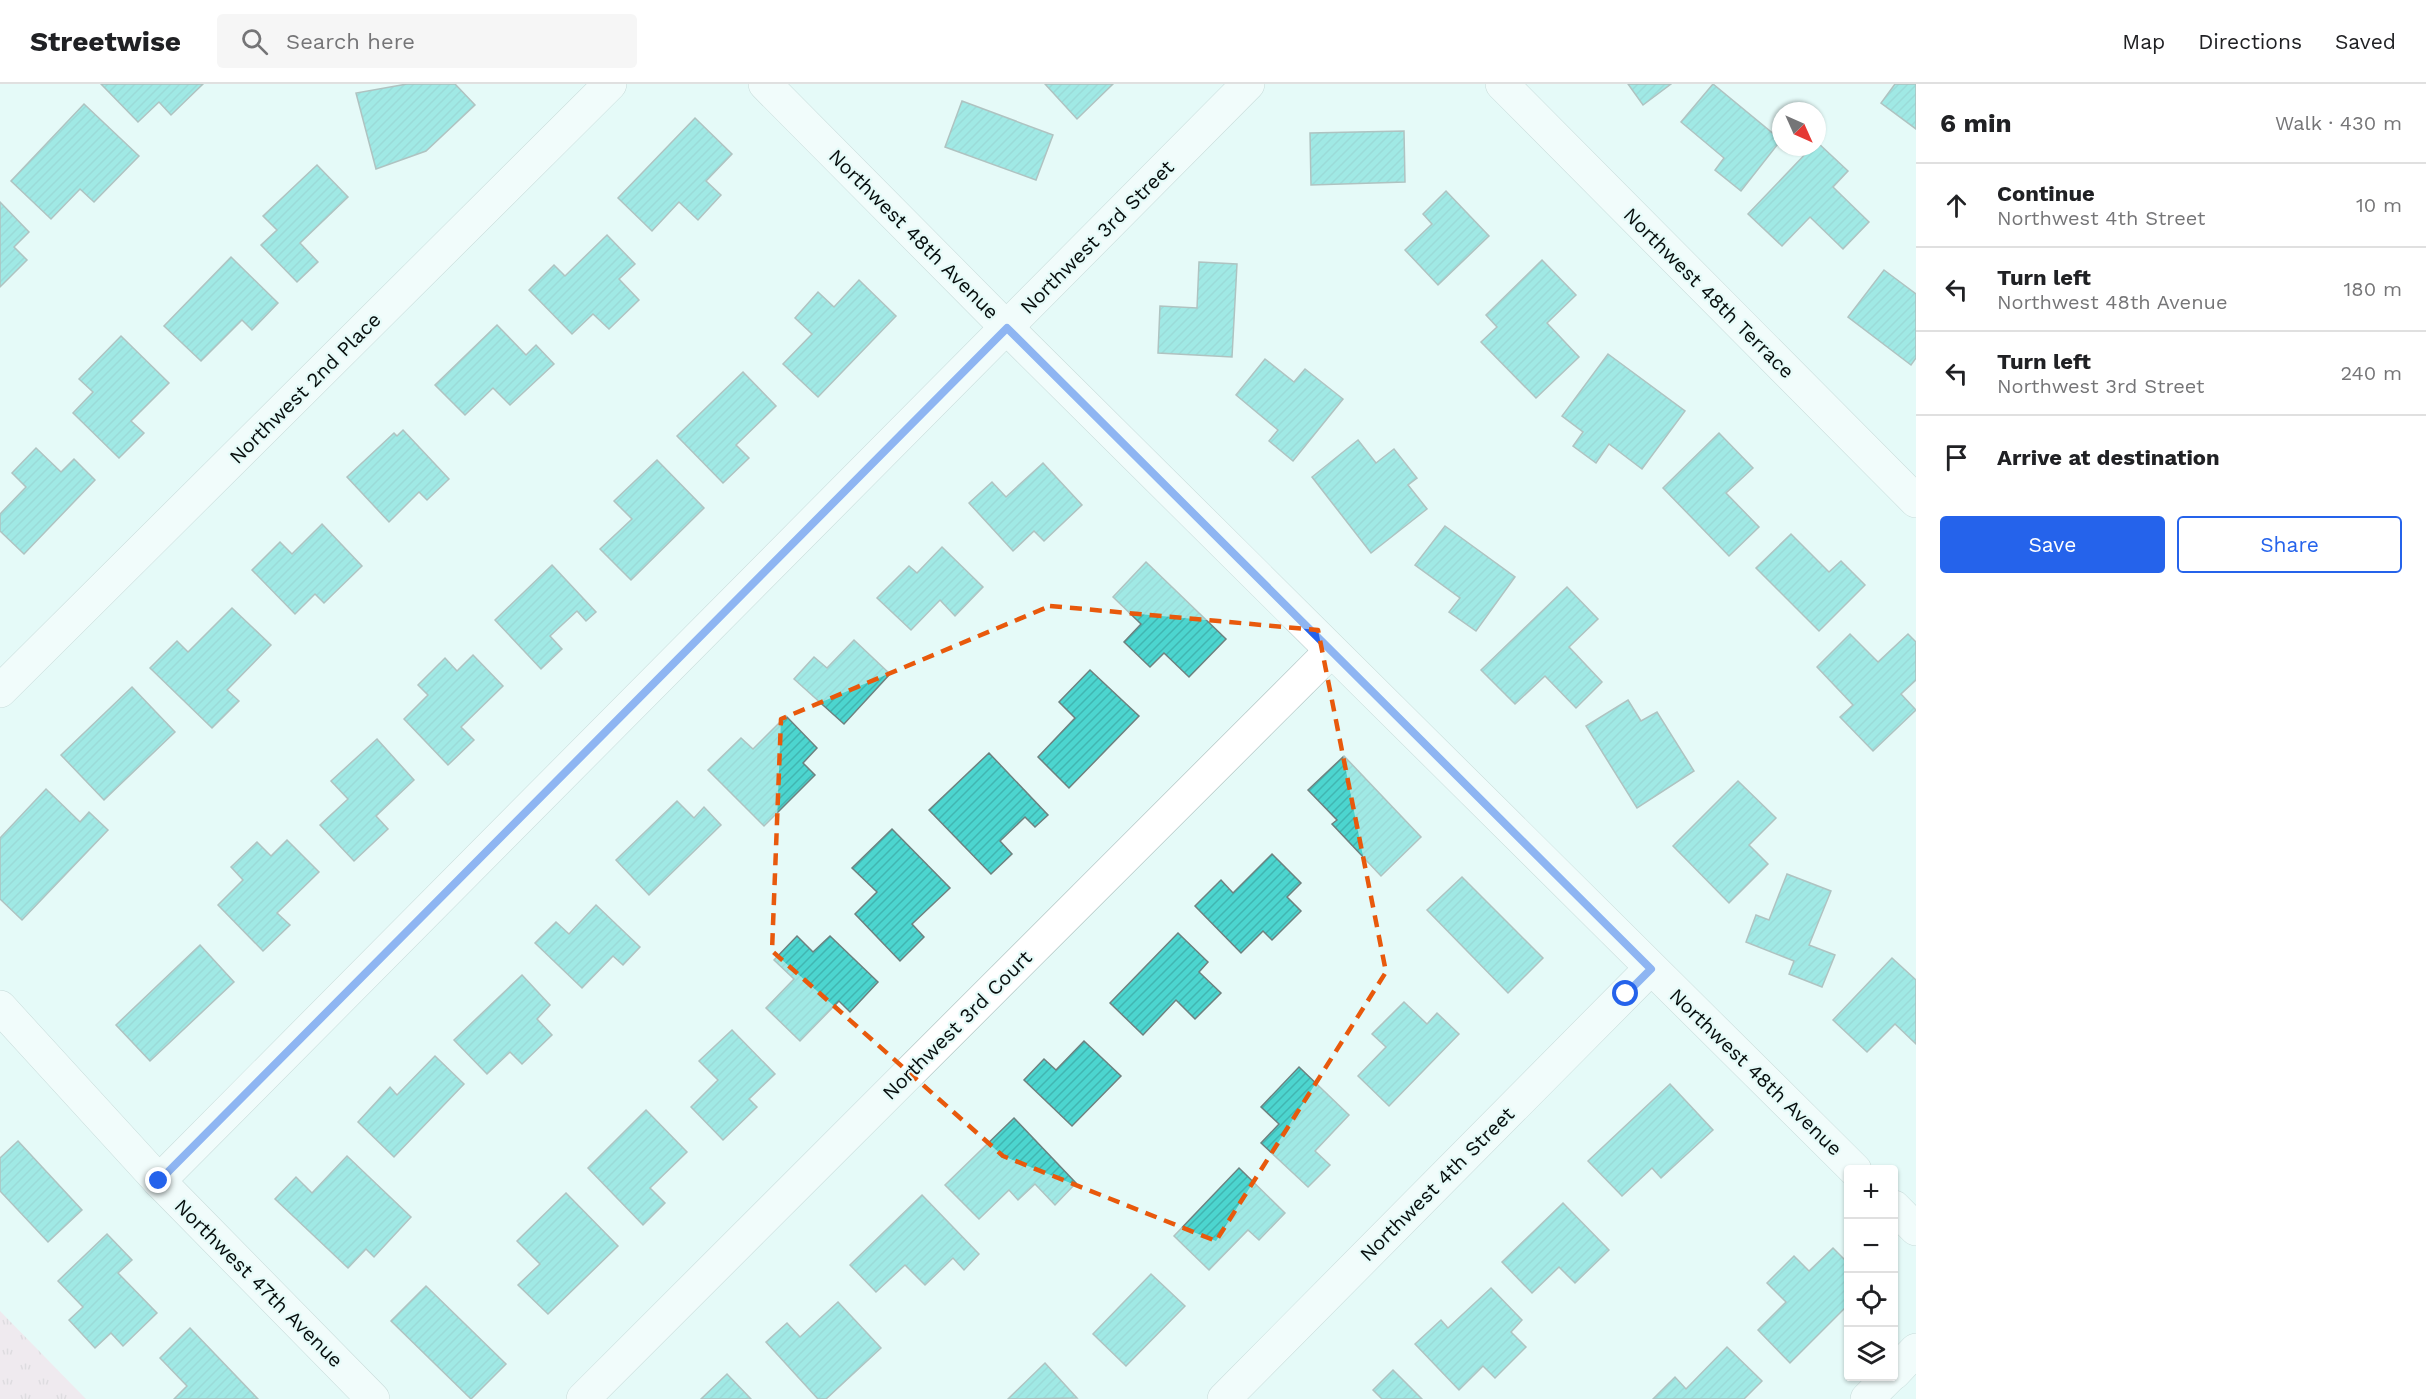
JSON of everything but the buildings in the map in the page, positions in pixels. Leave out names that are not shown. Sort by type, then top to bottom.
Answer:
[{"type":"street","name":"Northwest 2nd Place","points":[[0,691],[610,84]]},
{"type":"street","name":"Northwest 48th Avenue","points":[[765,84],[1331,651],[1850,1165]]},
{"type":"street","name":"Northwest 3rd Street","points":[[159,1181],[1248,84]]},
{"type":"street","name":"Northwest 48th Terrace","points":[[1502,84],[1916,501]]},
{"type":"street","name":"Northwest 3rd Court","points":[[583,1399],[1331,651]]},
{"type":"street","name":"Northwest 4th Street","points":[[1224,1399],[1651,969]]},
{"type":"street","name":"Northwest 47th Avenue","points":[[0,1008],[159,1181],[374,1399]]},
{"type":"street","points":[[1898,1212],[1916,1229]]},
{"type":"street","points":[[1898,1368],[1916,1350]]},
{"type":"street","points":[[1867,1399],[1886,1381]]},
{"type":"highlighted area","points":[[1050,606],[1318,630],[1386,972],[1216,1241],[1003,1156],[772,951],[781,719]]},
{"type":"green space","points":[[0,1311],[86,1399],[0,1399]]},
{"type":"route","points":[[159,1181],[1007,328],[1651,969],[1626,994]]}]
